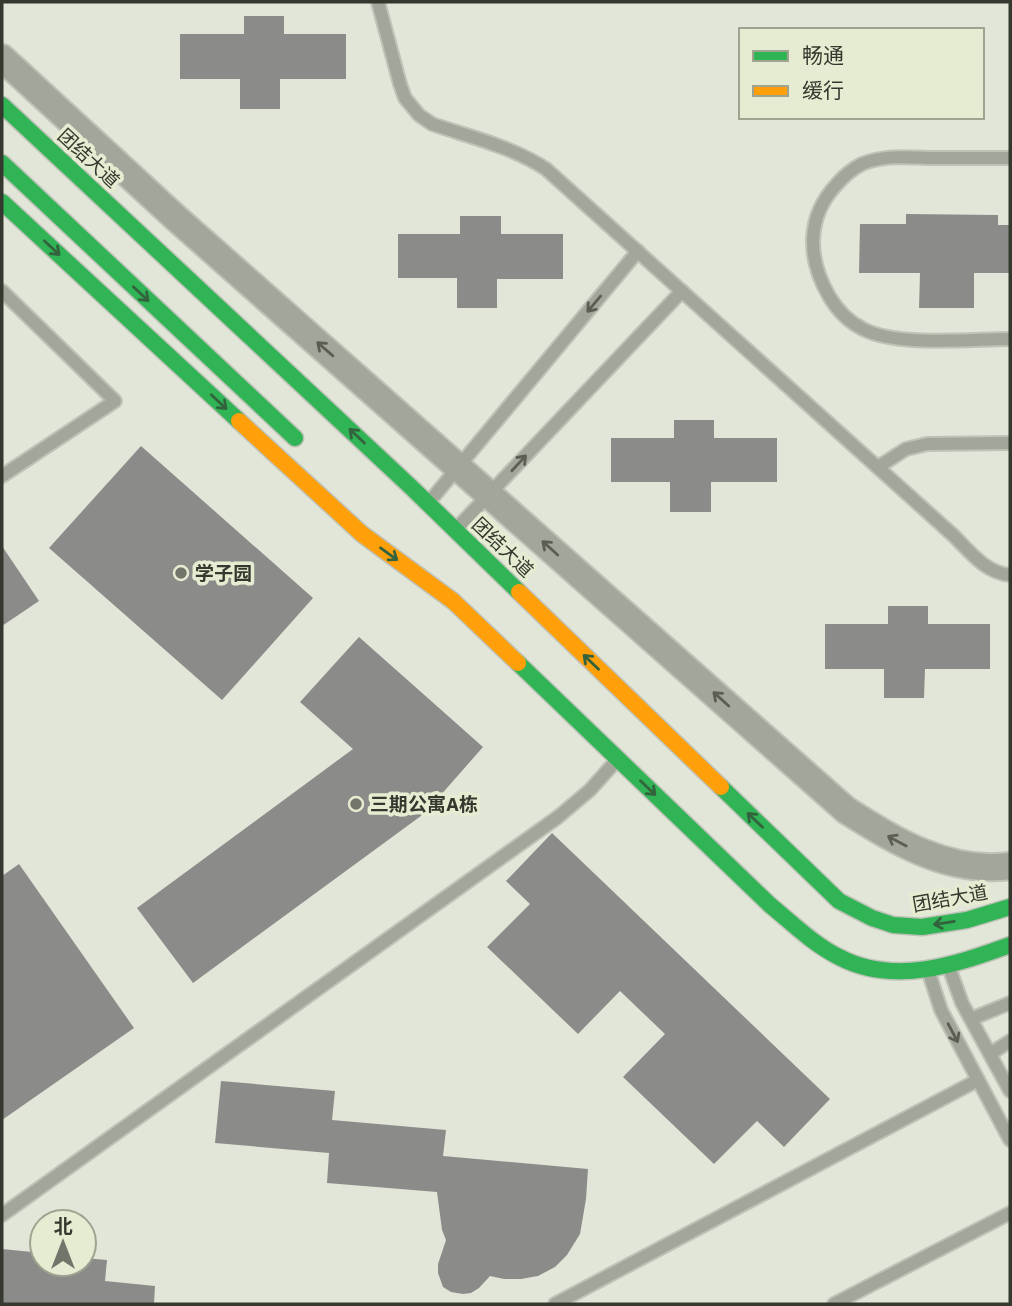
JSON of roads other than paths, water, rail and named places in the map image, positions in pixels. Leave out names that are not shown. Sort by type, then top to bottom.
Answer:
[{"type":"main road","name":"团结大道","points":[[2,105],[428,503],[839,901],[864,915],[892,925],[913,927],[981,916],[1010,907]]},
{"type":"main road","points":[[2,163],[311,453]]},
{"type":"main road","points":[[2,202],[362,534],[453,601]]},
{"type":"main road","points":[[363,465],[412,488]]},
{"type":"main road","points":[[408,549],[453,601],[770,905],[836,956],[884,971],[928,970],[1010,945]]},
{"type":"street","points":[[2,58],[176,218],[846,810],[910,848],[980,867],[1010,866]]},
{"type":"lane","points":[[378,2],[405,98],[419,115],[432,124],[509,150],[546,169],[982,563],[996,573],[1010,575]]},
{"type":"lane","points":[[1010,158],[900,157],[863,163],[827,195],[820,206],[813,237],[820,280],[832,302],[844,316],[862,329],[885,337],[919,340],[1010,339]]},
{"type":"lane","points":[[428,503],[638,251]]},
{"type":"lane","points":[[2,291],[115,401],[2,476]]},
{"type":"lane","points":[[455,530],[682,291]]},
{"type":"lane","points":[[878,467],[906,449],[928,444],[1010,443]]},
{"type":"lane","points":[[2,1215],[558,817],[590,790],[618,759]]},
{"type":"lane","points":[[948,966],[962,1003],[1010,1091]]},
{"type":"lane","points":[[928,970],[941,1010],[1010,1140]]},
{"type":"lane","points":[[971,1019],[1010,1003]]},
{"type":"lane","points":[[990,1054],[1010,1041]]},
{"type":"lane","points":[[555,1304],[978,1080]]},
{"type":"lane","points":[[834,1304],[1010,1213]]},
{"type":"place","name":"学子园","points":[[181,573]]},
{"type":"place","name":"三期公寓A栋","points":[[356,804]]}]
